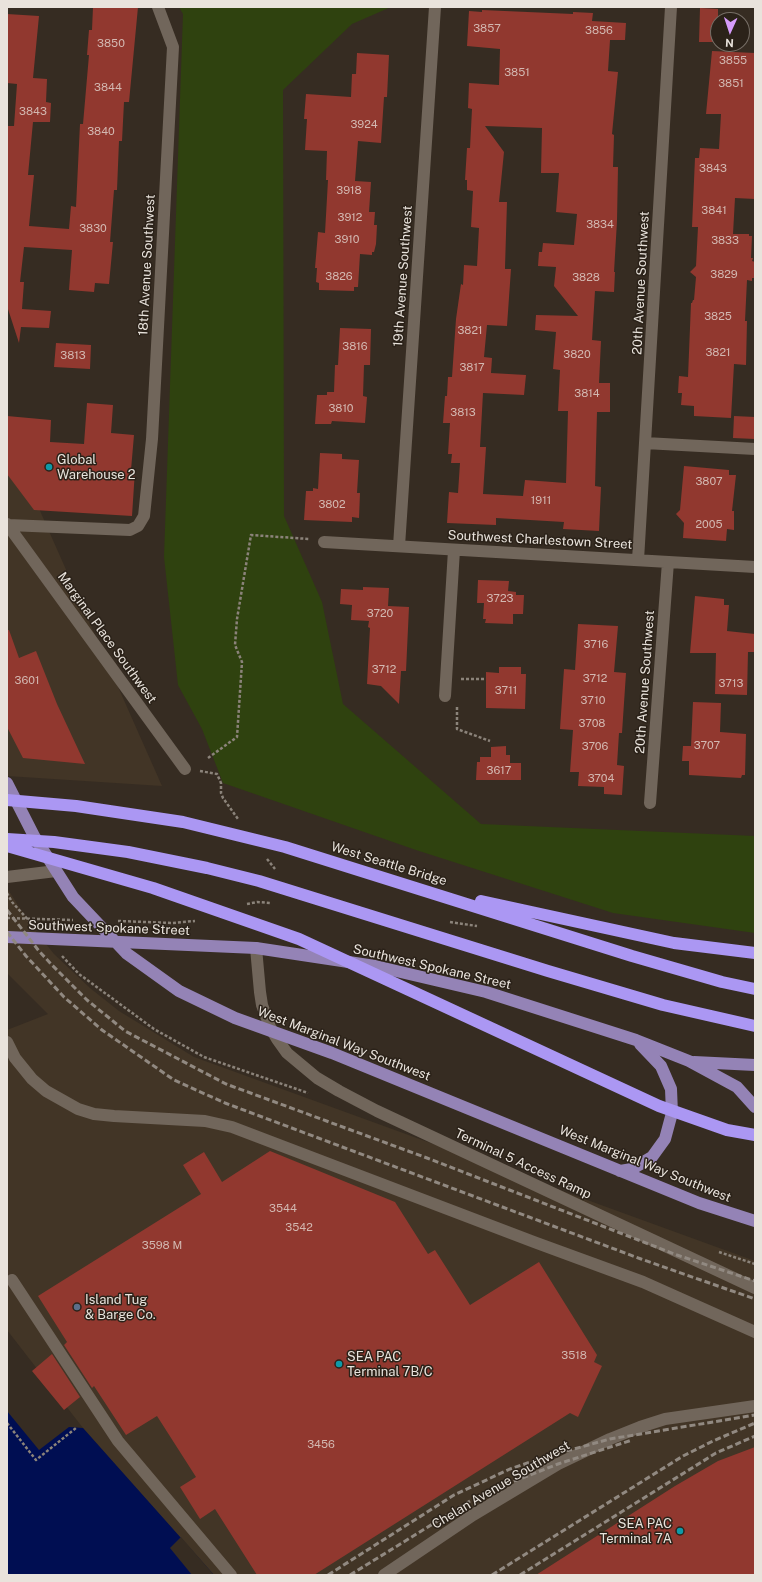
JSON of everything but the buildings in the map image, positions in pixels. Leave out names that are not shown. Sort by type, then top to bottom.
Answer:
[{"type":"highway","name":"West Seattle Bridge","points":[[7,800],[76,806],[183,822],[285,847],[632,956],[722,982],[755,989]]},
{"type":"highway","points":[[7,839],[54,842],[128,852],[206,868],[258,881],[540,969],[663,1005],[755,1026]]},
{"type":"highway","points":[[7,846],[153,888],[299,939],[659,1106],[727,1130],[755,1135]]},
{"type":"highway","points":[[398,882],[674,943],[755,953]]},
{"type":"main road","name":"West Marginal Way Southwest","points":[[7,783],[34,836],[73,897],[126,953],[179,991],[236,1018],[332,1053],[699,1203],[755,1221]]},
{"type":"main road","name":"Southwest Spokane Street","points":[[7,937],[256,948],[375,966],[486,992],[636,1040],[689,1061],[737,1087],[755,1107]]},
{"type":"main road","points":[[620,1171],[632,1169],[652,1157],[665,1139],[672,1113],[671,1090],[661,1066],[636,1040]]},
{"type":"main road","points":[[689,1061],[755,1065]]},
{"type":"street","name":"18th Avenue Southwest","points":[[7,524],[130,530],[138,526],[144,516],[152,439],[173,47],[158,7]]},
{"type":"street","name":"19th Avenue Southwest","points":[[399,546],[435,7]]},
{"type":"street","name":"20th Avenue Southwest","points":[[638,560],[671,7]]},
{"type":"street","points":[[645,444],[755,449]]},
{"type":"street","name":"Marginal Place Southwest","points":[[7,524],[185,769]]},
{"type":"street","name":"Southwest Charlestown Street","points":[[320,540],[454,550],[755,567]]},
{"type":"street","points":[[445,696],[454,550]]},
{"type":"street","name":"20th Avenue Southwest","points":[[650,803],[668,562]]},
{"type":"street","points":[[7,877],[56,871]]},
{"type":"street","name":"Terminal 5 Access Ramp","points":[[256,948],[262,1005],[276,1040],[287,1052],[317,1078],[338,1091],[377,1111],[755,1288]]},
{"type":"street","points":[[7,1042],[11,1060],[46,1091],[78,1109],[94,1114],[205,1121],[232,1127],[643,1282],[755,1332]]},
{"type":"street","points":[[12,1280],[118,1441],[231,1575]]},
{"type":"street","name":"Chelan Avenue Southwest","points":[[384,1575],[493,1503],[558,1464],[610,1439],[665,1419],[755,1406]]},
{"type":"path","points":[[208,758],[237,737],[242,662],[235,645],[237,619],[250,535],[320,540]]},
{"type":"path","points":[[458,679],[484,679]]},
{"type":"path","points":[[457,706],[457,729],[490,741]]},
{"type":"path","points":[[245,904],[257,902],[273,903]]},
{"type":"path","points":[[172,923],[197,921]]},
{"type":"path","points":[[7,1423],[36,1460],[76,1428]]},
{"type":"shaded area","points":[[7,435],[48,529],[162,786],[7,776]]},
{"type":"shaded area","points":[[7,888],[30,924],[54,954],[90,988],[119,1011],[194,1057],[755,1261],[755,1575],[213,1575],[83,1428],[7,1330],[7,1030],[48,1014],[7,973]]},
{"type":"shaded area","points":[[7,1411],[39,1450],[69,1427],[83,1428],[214,1575],[7,1575]]},
{"type":"green space","points":[[179,7],[391,7],[352,24],[283,90],[284,516],[322,602],[343,704],[481,824],[755,836],[755,933],[613,913],[416,850],[223,783],[202,729],[178,685],[164,557],[183,14]]},
{"type":"pier","points":[[181,1537],[214,1575],[192,1575],[170,1548]]},
{"type":"railway","points":[[7,910],[51,964],[87,1000],[125,1031],[226,1084],[427,1158],[677,1255],[755,1281]]},
{"type":"railway","points":[[7,932],[26,956],[64,997],[102,1030],[174,1080],[225,1103],[641,1259],[755,1299]]},
{"type":"railway","points":[[328,1575],[454,1495],[510,1469],[545,1457],[610,1439],[755,1415]]},
{"type":"railway","points":[[492,1575],[683,1456],[755,1423]]},
{"type":"railway","points":[[520,1575],[716,1453],[755,1436]]},
{"type":"railway","points":[[350,1575],[470,1501],[492,1490],[558,1464],[632,1440]]},
{"type":"place","name":"Global Warehouse 2","points":[[49,467]]},
{"type":"place","name":"Island Tug & Barge Co.","points":[[77,1307]]},
{"type":"place","name":"SEA PAC Terminal 7B/C","points":[[339,1364]]},
{"type":"place","name":"SEA PAC Terminal 7A","points":[[680,1531]]}]
